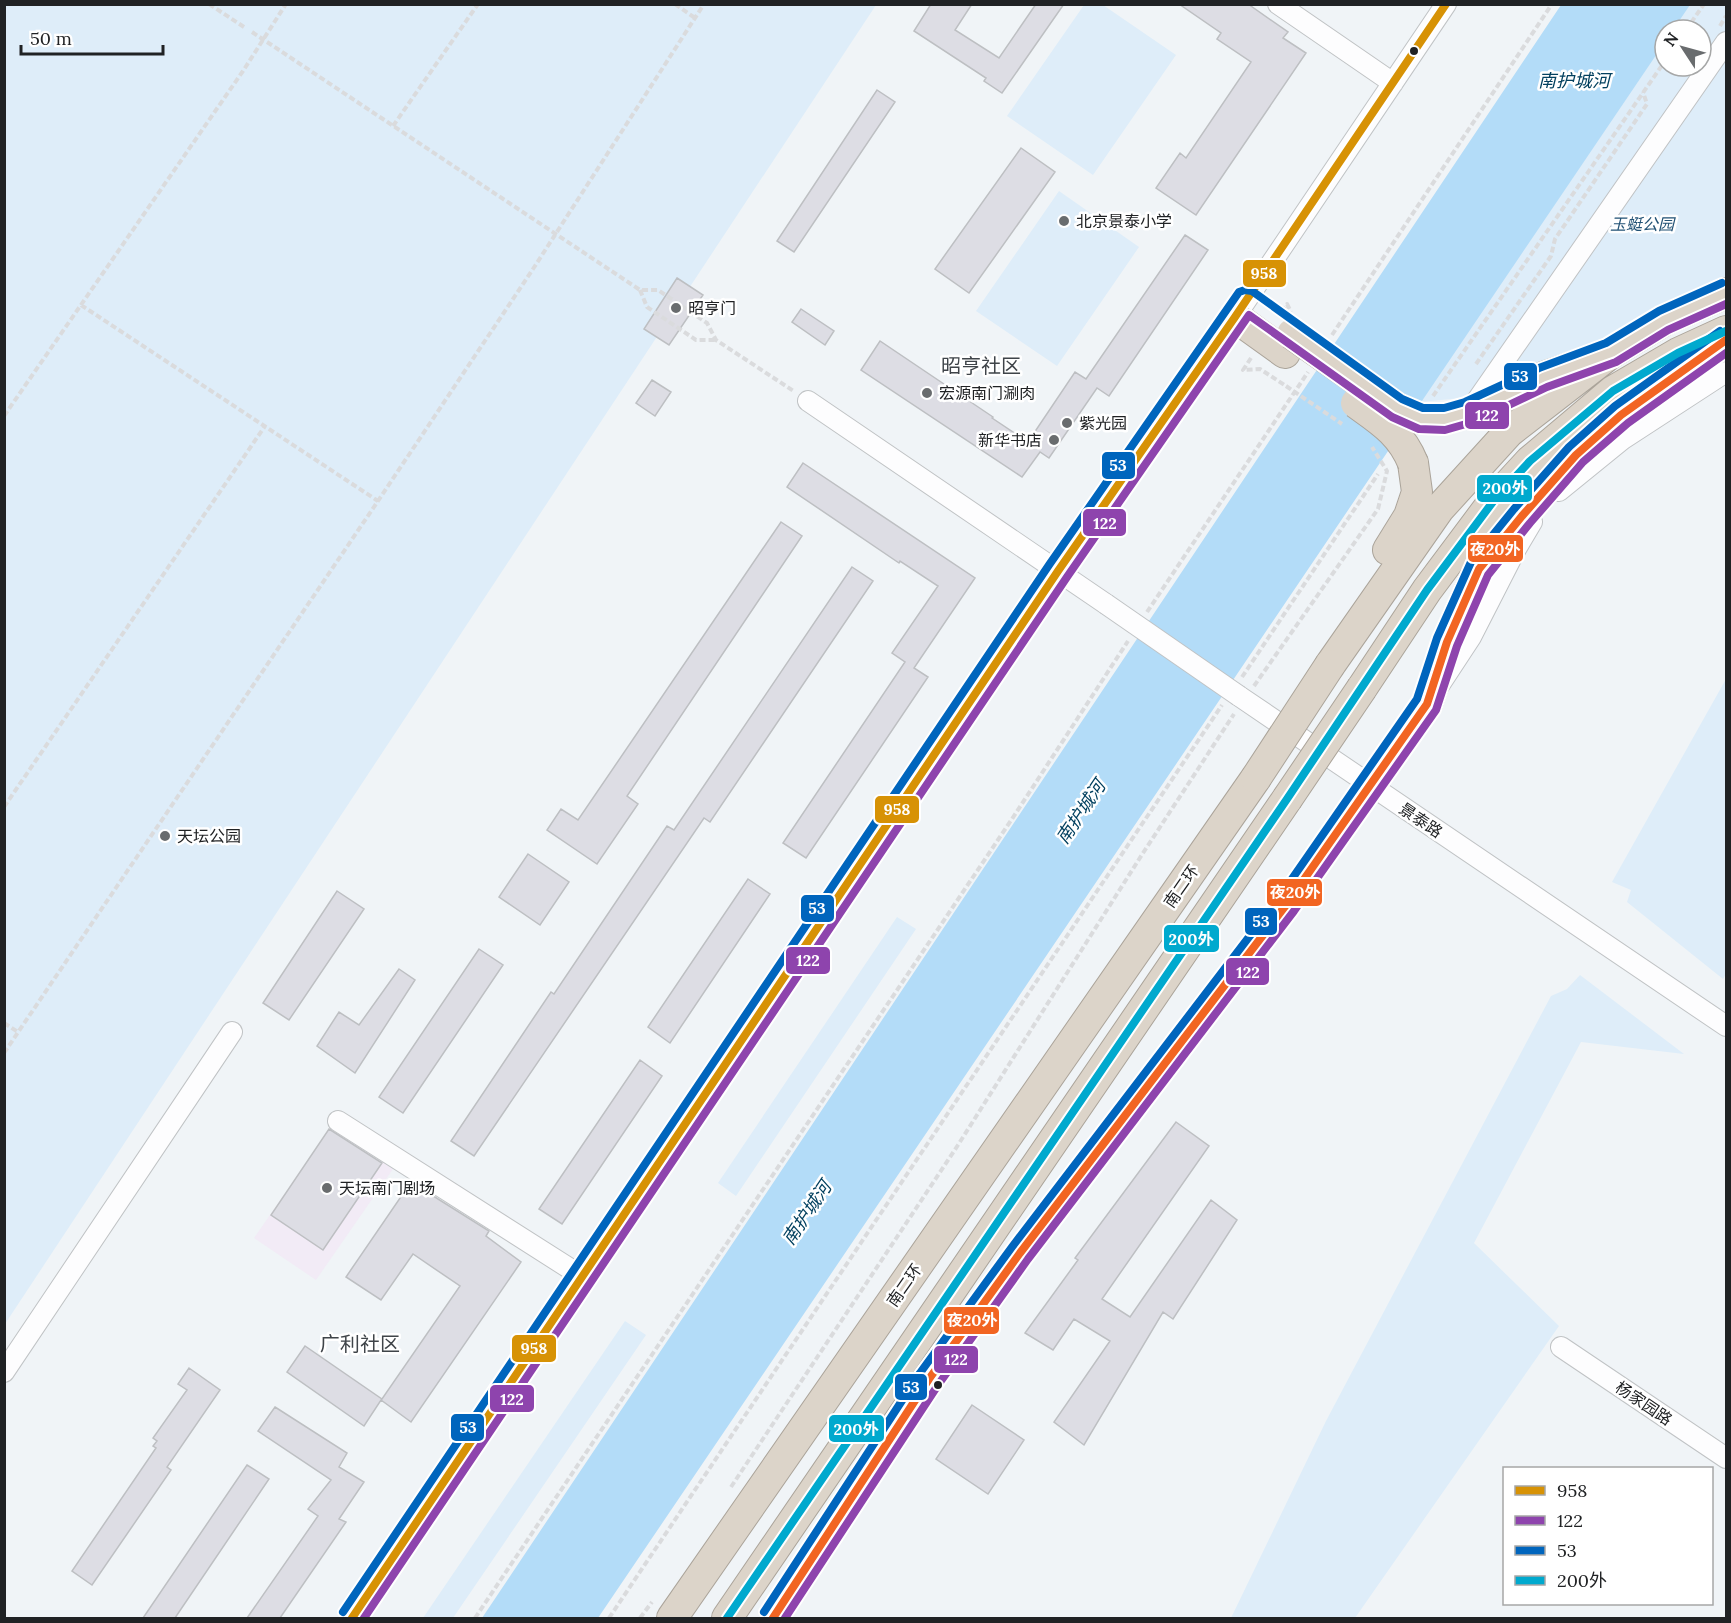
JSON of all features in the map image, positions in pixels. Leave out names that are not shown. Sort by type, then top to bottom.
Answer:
[{"type":"highway","name":"南二环","points":[[664,1606],[1256,778],[1330,665],[1447,501],[1509,432],[1611,353],[1663,321],[1726,293]]},
{"type":"highway","points":[[1241,309],[1289,343],[1397,408],[1420,419],[1447,412],[1611,353]]},
{"type":"highway","points":[[727,1618],[1441,572],[1495,499],[1530,461],[1614,391],[1678,353],[1726,331]]},
{"type":"highway","points":[[1427,704],[1447,642],[1479,569],[1522,516],[1576,454],[1621,415],[1726,340]]},
{"type":"highway","points":[[1289,343],[1401,438],[1413,463],[1417,492],[1409,516],[1386,554],[1330,665]]},
{"type":"street","points":[[1278,4],[1393,83]]},
{"type":"street","points":[[352,1618],[1058,571],[1241,309],[1446,4]]},
{"type":"street","points":[[1447,412],[1726,42]]},
{"type":"street","points":[[773,1618],[929,1379],[1020,1253],[1286,905],[1427,704],[1472,637],[1516,549],[1545,505],[1623,439],[1726,372]]},
{"type":"street","name":"景泰路","points":[[808,401],[1236,695],[1726,1026]]},
{"type":"street","points":[[4,1372],[232,1032]]},
{"type":"street","points":[[338,1121],[583,1277]]},
{"type":"street","name":"杨家园路","points":[[1561,1347],[1726,1458]]},
{"type":"path","points":[[209,4],[244,27]]},
{"type":"path","points":[[4,416],[286,4]]},
{"type":"path","points":[[393,126],[478,4]]},
{"type":"path","points":[[675,4],[695,18]]},
{"type":"path","points":[[4,1053],[378,501],[704,4]]},
{"type":"path","points":[[1326,344],[1552,4]]},
{"type":"path","points":[[1694,18],[1704,4]]},
{"type":"path","points":[[252,32],[640,290],[658,290],[707,323],[716,340],[808,401]]},
{"type":"path","points":[[1447,412],[1653,78]]},
{"type":"path","points":[[1476,365],[1551,256],[1555,238],[1647,104],[1643,92]]},
{"type":"path","points":[[640,290],[647,307],[696,340],[716,340]]},
{"type":"path","points":[[80,305],[378,501]]},
{"type":"path","points":[[1141,622],[1313,364]]},
{"type":"path","points":[[1286,386],[1351,431]]},
{"type":"path","points":[[4,807],[265,426]]},
{"type":"path","points":[[727,1494],[957,1145],[1143,853],[1236,695],[1378,509],[1387,471],[1369,444]]},
{"type":"path","points":[[609,1618],[1236,695],[1378,474]]},
{"type":"path","points":[[475,1618],[1012,819],[1134,632]]},
{"type":"path","points":[[4,1023],[18,1032]]},
{"type":"path","points":[[640,1618],[664,1606]]},
{"type":"shaded area","name":"天坛南门剧场","points":[[331,1127],[393,1169],[316,1280],[254,1238]]},
{"type":"green space","name":"天坛公园","points":[[5,5],[876,5],[5,1324]]},
{"type":"green space","points":[[1084,5],[1103,5],[1176,55],[1093,175],[1007,116]]},
{"type":"green space","name":"玉蜓公园","points":[[1690,5],[1726,5],[1726,277],[1494,395],[1420,402],[1653,60],[1653,78],[1713,78],[1713,18],[1681,18]]},
{"type":"green space","points":[[1059,191],[1139,247],[1057,366],[976,311]]},
{"type":"green space","points":[[1726,679],[1726,974],[1723,979],[1627,902],[1631,890],[1612,882]]},
{"type":"green space","points":[[897,917],[916,929],[736,1196],[718,1183]]},
{"type":"green space","points":[[1580,975],[1684,1054],[1581,1042],[1474,1243],[1559,1326],[1355,1618],[1231,1618],[1326,1421],[1551,996],[1567,989]]},
{"type":"green space","points":[[625,1321],[646,1335],[453,1618],[423,1618]]},
{"type":"water","name":"南护城河","points":[[1561,5],[1690,5],[1681,18],[1653,18],[1653,60],[598,1618],[482,1618]]},
{"type":"building","points":[[931,4],[972,4],[955,30],[999,58],[1036,4],[1064,4],[1002,93],[984,81],[986,78],[914,31]]},
{"type":"building","points":[[1179,4],[1248,4],[1288,32],[1283,38],[1306,53],[1196,215],[1156,188],[1180,153],[1186,158],[1251,62],[1217,39],[1221,33]]},
{"type":"building","points":[[877,90],[895,102],[794,252],[777,241]]},
{"type":"building","points":[[1021,148],[1055,172],[969,293],[935,269]]},
{"type":"building","points":[[1185,235],[1208,250],[1109,396],[1097,388],[1049,458],[1040,452],[1022,477],[861,370],[880,341],[1028,442],[1075,372],[1086,379]]},
{"type":"building","name":"昭亨门","points":[[677,278],[703,295],[669,345],[644,329]]},
{"type":"building","points":[[801,309],[834,331],[825,345],[792,322]]},
{"type":"building","points":[[652,380],[671,392],[655,416],[636,403]]},
{"type":"building","points":[[803,463],[975,578],[914,668],[928,677],[806,858],[783,843],[905,662],[892,653],[938,586],[900,561],[899,563],[787,487]]},
{"type":"building","points":[[781,522],[802,536],[627,796],[638,804],[597,864],[547,830],[561,809],[578,820]]},
{"type":"building","points":[[852,567],[873,581],[710,822],[704,818],[474,1156],[451,1141],[551,992],[554,994],[667,826],[674,830]]},
{"type":"building","points":[[528,854],[569,882],[540,925],[499,897]]},
{"type":"building","points":[[748,879],[770,894],[670,1043],[648,1027]]},
{"type":"building","points":[[337,891],[364,909],[289,1020],[263,1003]]},
{"type":"building","points":[[479,949],[503,965],[403,1113],[379,1097]]},
{"type":"building","points":[[399,969],[415,980],[355,1073],[317,1046],[339,1012],[359,1025]]},
{"type":"building","points":[[640,1060],[662,1076],[562,1224],[539,1209]]},
{"type":"building","points":[[1176,1122],[1209,1146],[1102,1299],[1130,1317],[1211,1200],[1237,1220],[1173,1319],[1163,1312],[1084,1445],[1054,1422],[1110,1341],[1074,1319],[1053,1350],[1025,1333],[1078,1260],[1075,1258]]},
{"type":"building","name":"天坛南门剧场","points":[[329,1129],[382,1163],[323,1250],[271,1215]]},
{"type":"building","points":[[411,1182],[489,1231],[486,1236],[521,1262],[411,1422],[381,1400],[364,1426],[287,1372],[305,1346],[382,1399],[460,1286],[413,1254],[381,1300],[346,1277]]},
{"type":"building","points":[[189,1368],[220,1390],[167,1467],[171,1470],[92,1585],[72,1571],[156,1448],[153,1446],[157,1441],[153,1438],[187,1390],[178,1384]]},
{"type":"building","points":[[972,1405],[1024,1440],[988,1494],[936,1459]]},
{"type":"building","points":[[275,1407],[347,1453],[339,1467],[364,1482],[339,1519],[346,1522],[280,1618],[247,1618],[318,1516],[308,1509],[331,1480],[258,1431]]},
{"type":"building","points":[[247,1465],[269,1479],[175,1618],[143,1618]]},
{"type":"transit line","name":"958","points":[[352,1618],[1058,571],[1235,317],[1446,4]]},
{"type":"transit line","name":"53","points":[[343,1612],[1049,565],[1239,292],[1252,291],[1402,399],[1423,408],[1444,408],[1465,402],[1539,368],[1606,343],[1659,311],[1722,283]]},
{"type":"transit line","name":"122","points":[[364,1618],[1067,577],[1249,315],[1392,417],[1419,429],[1445,430],[1473,422],[1547,387],[1616,362],[1668,330],[1726,304]]},
{"type":"transit line","name":"53","points":[[764,1612],[920,1373],[1012,1247],[1278,899],[1417,699],[1437,638],[1471,562],[1569,447],[1615,406],[1720,331]]},
{"type":"transit line","name":"200外","points":[[727,1618],[1287,799],[1427,590],[1495,499],[1530,461],[1613,391],[1678,353],[1726,331]]},
{"type":"transit line","name":"夜20外","points":[[773,1618],[929,1379],[1020,1253],[1286,905],[1427,704],[1447,642],[1479,569],[1576,455],[1621,415],[1726,340]]},
{"type":"transit line","name":"122","points":[[785,1618],[938,1385],[1028,1259],[1294,911],[1436,710],[1457,646],[1488,575],[1583,462],[1628,423],[1726,353]]},
{"type":"place","name":"北京景泰小学","points":[[1064,221]]},
{"type":"place","name":"昭亨门","points":[[676,308]]},
{"type":"place","name":"宏源南门涮肉","points":[[927,393]]},
{"type":"place","name":"紫光园","points":[[1067,423]]},
{"type":"place","name":"新华书店","points":[[1054,440]]},
{"type":"place","name":"天坛公园","points":[[165,836]]},
{"type":"place","name":"天坛南门剧场","points":[[327,1188]]},
{"type":"district","name":"昭亨社区","points":[[981,366]]},
{"type":"district","name":"广利社区","points":[[360,1344]]}]
